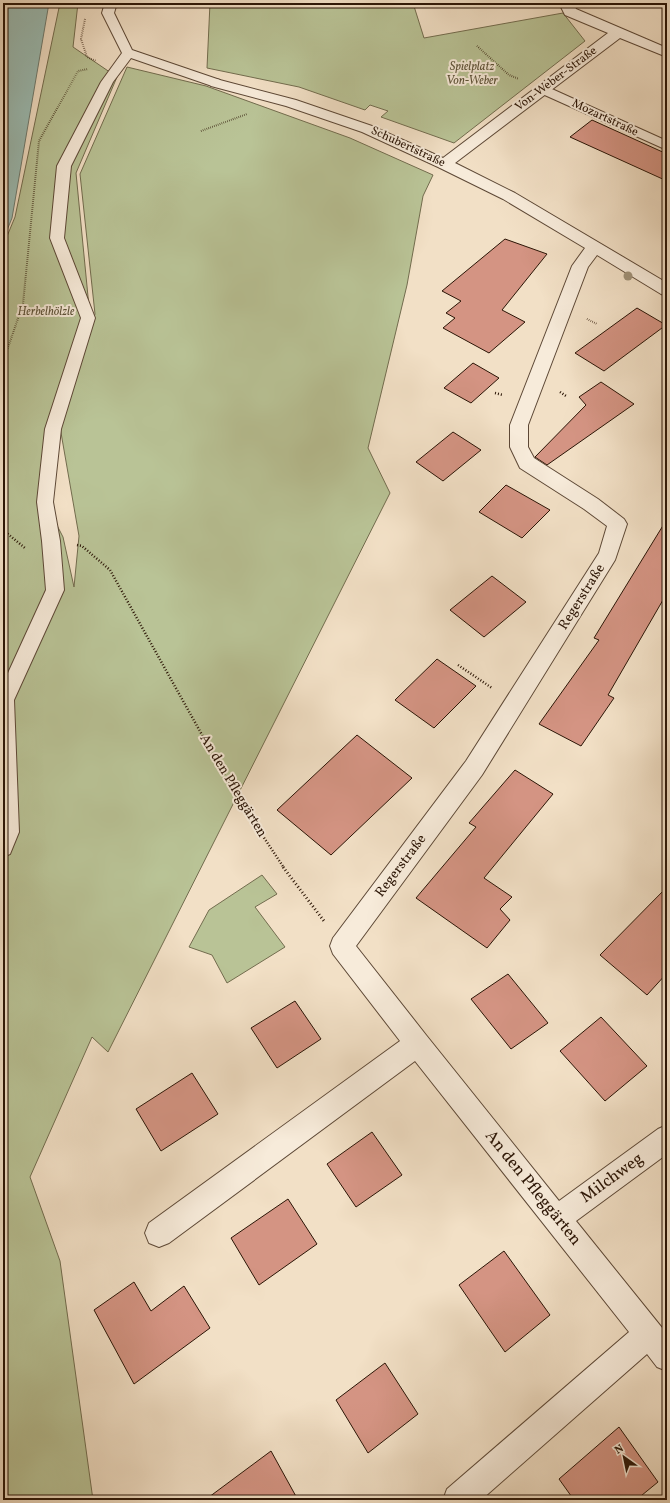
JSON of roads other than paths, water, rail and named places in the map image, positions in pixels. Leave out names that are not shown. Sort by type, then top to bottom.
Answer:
[{"type":"street","points":[[568,8],[585,6]]},
{"type":"street","points":[[568,8],[667,53]]},
{"type":"street","name":"Von-Weber-Straße","points":[[444,164],[618,32]]},
{"type":"street","name":"Schubertstraße","points":[[216,83],[283,101],[367,129],[444,164],[509,196],[667,290]]},
{"type":"street","name":"Regerstraße","points":[[342,946],[474,768],[608,555],[617,524],[591,504],[527,463],[520,447],[519,425],[580,266],[594,247]]},
{"type":"street","name":"An den Pfleggärten","points":[[342,946],[417,1044],[558,1218],[667,1357]]},
{"type":"street","points":[[159,1233],[417,1044]]},
{"type":"street","name":"Milchweg","points":[[558,1218],[667,1138]]},
{"type":"street","points":[[458,1500],[649,1333]]},
{"type":"lane","points":[[3,848],[9,832],[5,700],[55,590],[51,540],[45,502],[53,429],[88,318],[57,238],[64,166],[106,82],[128,53],[108,13],[111,3]]},
{"type":"lane","name":"Schubertstraße","points":[[128,53],[216,83]]},
{"type":"lane","name":"Mozartstraße","points":[[543,89],[667,146]]},
{"type":"water","points":[[3,3],[49,3],[12,218],[3,240]]},
{"type":"park label","name":"Spielplatz Von-Weber","points":[[472,74]]},
{"type":"park label","name":"Herbelhölzle","points":[[46,312]]}]
